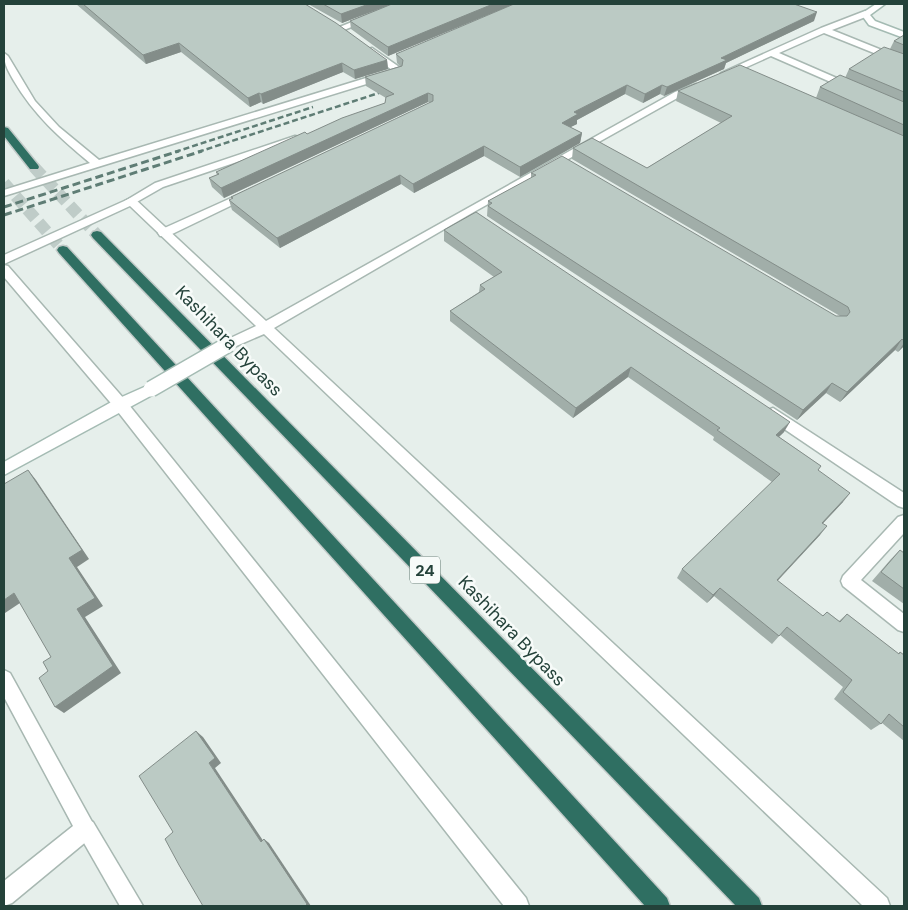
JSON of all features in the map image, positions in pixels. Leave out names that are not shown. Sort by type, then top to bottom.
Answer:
[{"type":"highway","points":[[4,130],[34,167]]},
{"type":"highway","name":"Kashihara Bypass","points":[[96,235],[491,637],[751,906]]},
{"type":"highway","points":[[63,250],[659,906]]},
{"type":"street","points":[[340,28],[404,4]]},
{"type":"street","points":[[4,469],[229,344],[264,328],[468,211],[566,163],[678,94],[709,81],[744,70],[824,30],[865,14],[881,4]]},
{"type":"street","points":[[865,14],[872,23],[904,35]]},
{"type":"street","points":[[824,30],[904,62]]},
{"type":"street","points":[[4,193],[398,71],[392,60],[364,45]]},
{"type":"street","points":[[773,54],[860,91]]},
{"type":"street","points":[[4,56],[31,102],[54,129],[97,164]]},
{"type":"street","points":[[4,260],[131,201],[159,185],[307,134]]},
{"type":"street","points":[[164,233],[261,187]]},
{"type":"street","points":[[131,201],[879,906]]},
{"type":"street","points":[[468,211],[484,222]]},
{"type":"street","points":[[4,269],[120,404],[518,906]]},
{"type":"street","points":[[764,408],[904,500]]},
{"type":"street","points":[[904,522],[849,581],[904,624]]},
{"type":"street","points":[[4,679],[9,704],[132,906]]},
{"type":"street","points":[[4,895],[86,829]]},
{"type":"building","points":[[83,4],[305,4],[336,23],[387,60],[354,70],[342,63],[248,98],[179,43],[143,55]]},
{"type":"building","points":[[323,4],[369,4],[341,14]]},
{"type":"building","points":[[392,4],[493,4],[388,47],[350,21]]},
{"type":"building","points":[[514,4],[794,4],[817,12],[721,58],[727,60],[667,87],[662,85],[645,94],[627,85],[574,112],[578,114],[562,123],[582,133],[520,167],[484,146],[413,184],[400,175],[277,238],[229,200],[233,198],[231,197],[433,101],[433,95],[428,93],[221,188],[209,178],[219,174],[216,172],[305,132],[307,134],[342,118],[385,103],[386,97],[394,94],[365,77],[402,66],[403,60],[396,54]]},
{"type":"building","points":[[904,35],[904,45],[894,41]]},
{"type":"building","points":[[884,47],[904,54],[904,92],[849,69]]},
{"type":"building","points":[[740,65],[904,136],[904,341],[902,339],[847,392],[832,383],[803,410],[488,206],[492,203],[488,201],[536,175],[531,173],[562,156],[836,316],[847,316],[850,312],[848,307],[573,148],[592,138],[647,168],[732,116],[678,91]]},
{"type":"building","points":[[840,75],[904,102],[904,125],[820,87]]},
{"type":"building","points":[[476,212],[790,422],[776,435],[821,466],[818,470],[850,493],[822,523],[827,526],[777,580],[823,616],[827,612],[840,622],[847,614],[899,654],[900,652],[904,655],[904,727],[889,714],[881,724],[843,692],[852,680],[787,627],[779,636],[720,588],[713,595],[682,569],[780,474],[717,430],[720,428],[631,367],[576,408],[450,311],[485,289],[480,285],[502,272],[444,230]]},
{"type":"building","points":[[28,470],[82,550],[69,558],[95,598],[77,609],[113,666],[55,707],[39,678],[48,671],[43,662],[51,657],[14,593],[4,600],[4,484]]},
{"type":"building","points":[[900,550],[904,553],[904,589],[881,572]]},
{"type":"building","points":[[196,731],[215,758],[209,763],[261,842],[264,839],[307,904],[305,906],[203,906],[165,839],[173,832],[139,776]]},
{"type":"tunnel","points":[[34,167],[97,235]]},
{"type":"tunnel","points":[[4,183],[63,250]]},
{"type":"railway","points":[[198,152],[391,89]]},
{"type":"railway","points":[[175,152],[313,107]]},
{"type":"railway","points":[[4,207],[179,151]]},
{"type":"railway","points":[[4,215],[202,151]]}]
